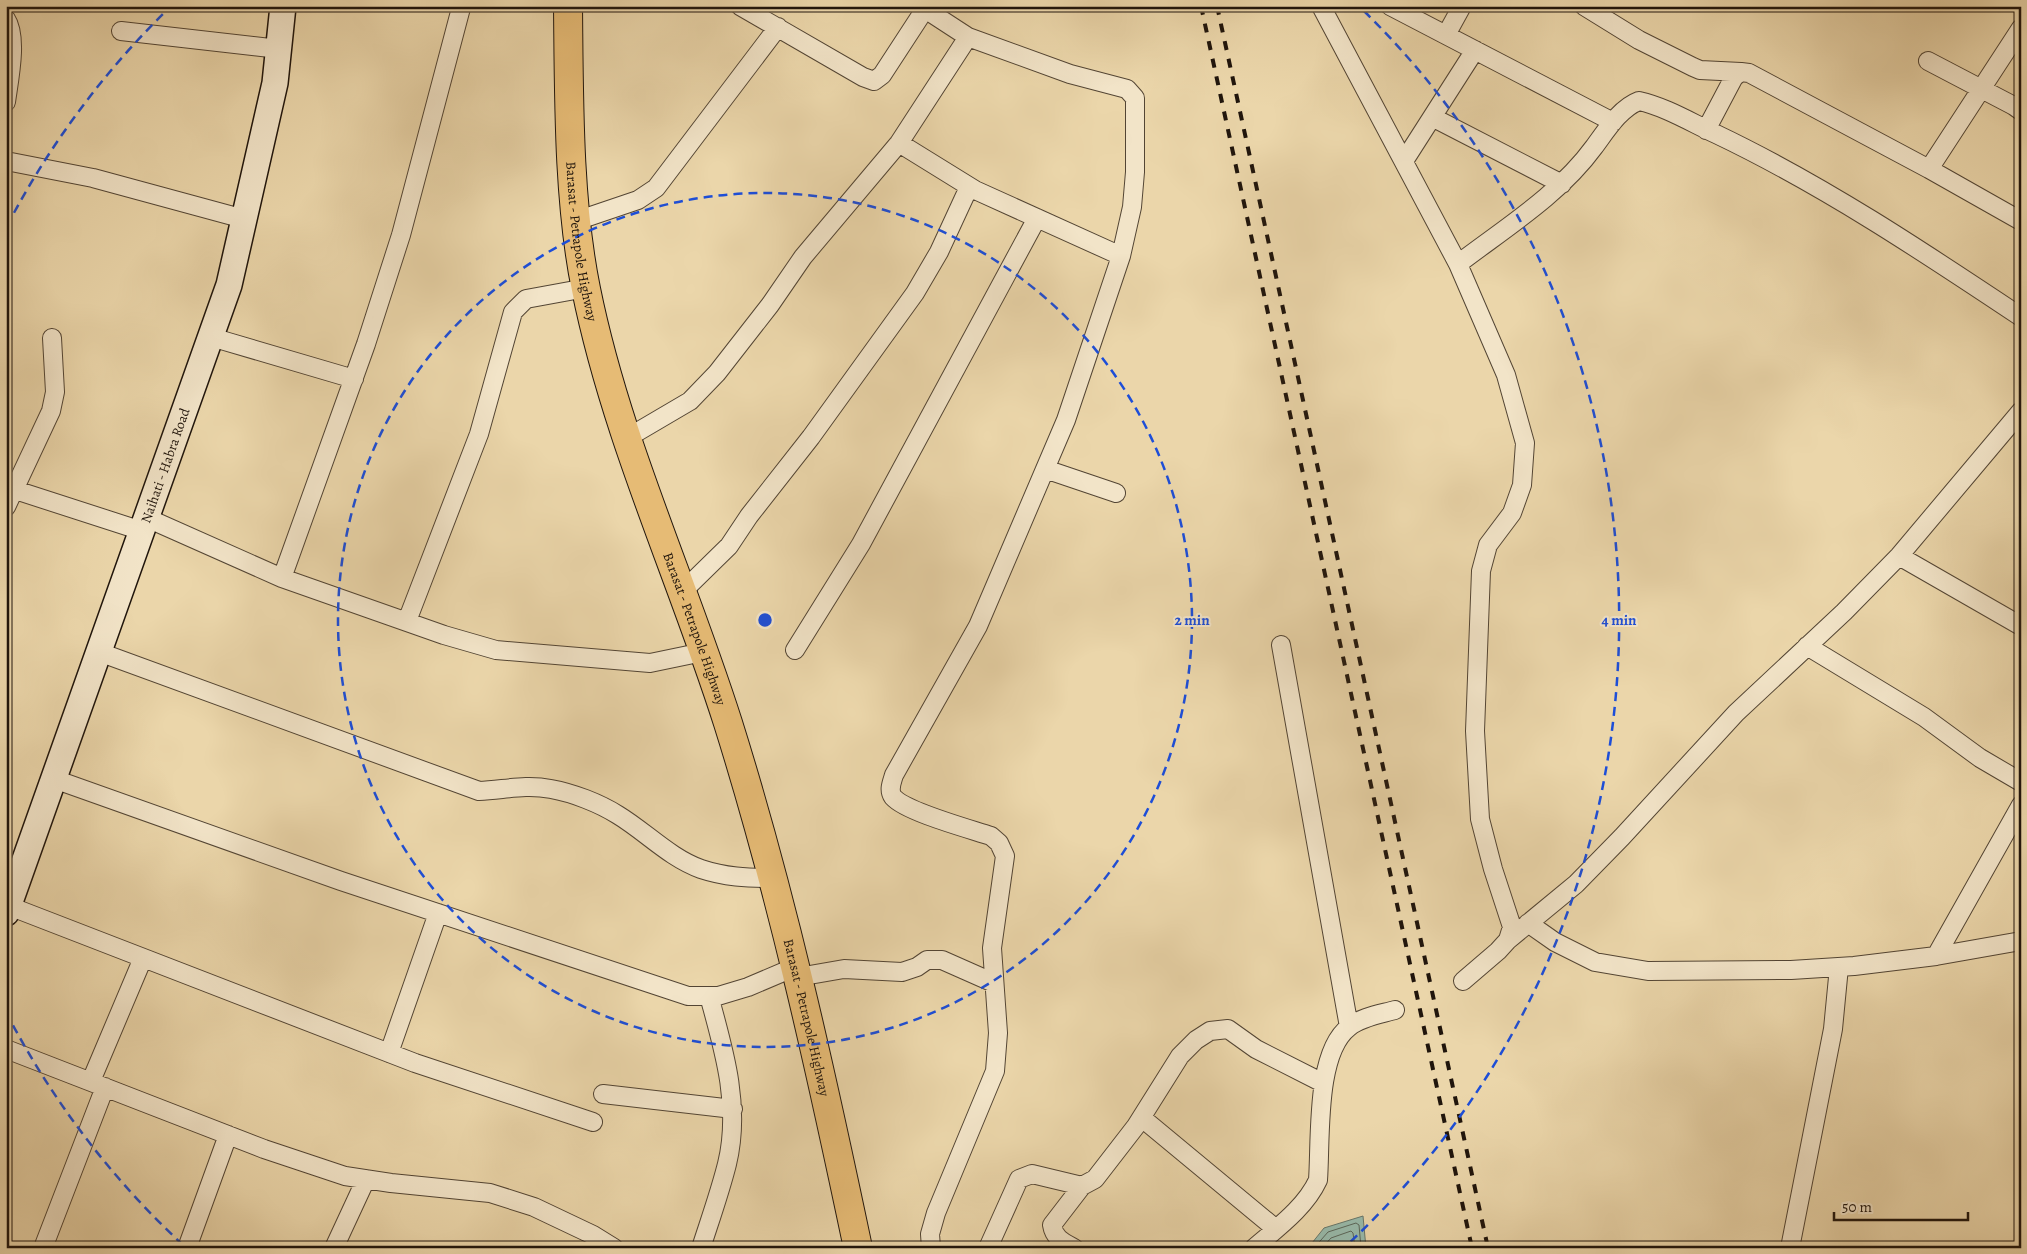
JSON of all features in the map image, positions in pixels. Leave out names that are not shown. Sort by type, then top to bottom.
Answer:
[{"type":"highway","name":"Barasat - Petrapole Highway","points":[[568,6],[576,221],[586,288],[611,389],[627,438],[728,721],[796,972],[858,1248]]},
{"type":"main road","name":"Naihati - Habra Road","points":[[8,910],[229,285],[275,84],[283,6]]},
{"type":"street","points":[[740,6],[863,77],[874,81],[882,75],[926,8],[968,37],[1070,74],[1119,86],[1127,89],[1136,98],[1132,207],[1121,256],[1066,420],[978,626],[894,775],[890,788],[892,796],[905,806],[991,836],[999,843],[1004,856],[992,948],[998,1033],[995,1071],[936,1213],[930,1234],[931,1248]]},
{"type":"street","points":[[1321,6],[1458,264],[1506,375],[1525,443],[1522,485],[1512,513],[1488,545],[1481,571],[1475,731],[1480,819],[1493,869],[1509,914],[1512,927],[1508,940]]},
{"type":"street","points":[[1390,6],[1613,122]]},
{"type":"street","points":[[1446,35],[1462,6]]},
{"type":"street","points":[[1584,6],[1639,40],[1693,68],[1741,72],[1759,78],[2021,220]]},
{"type":"street","points":[[282,578],[354,379],[401,235],[461,8]]},
{"type":"street","points":[[6,18],[11,26],[6,102]]},
{"type":"street","points":[[576,221],[638,200],[656,188],[778,27]]},
{"type":"street","points":[[1929,169],[2021,28]]},
{"type":"street","points":[[122,30],[278,49]]},
{"type":"street","points":[[627,438],[690,400],[717,373],[770,305],[803,257],[899,143],[968,37]]},
{"type":"street","points":[[1404,161],[1475,50]]},
{"type":"street","points":[[1928,61],[2021,111]]},
{"type":"street","points":[[1706,130],[1734,77],[1741,72]]},
{"type":"street","points":[[1458,264],[1562,184],[1582,164],[1613,122],[1633,103],[1640,101],[1706,130],[1808,182],[1932,258],[2021,317]]},
{"type":"street","points":[[1432,117],[1562,184]]},
{"type":"street","points":[[899,143],[969,187],[1121,256]]},
{"type":"street","points":[[6,161],[93,178],[244,219]]},
{"type":"street","points":[[682,592],[729,546],[749,516],[811,437],[915,293],[939,252],[969,187]]},
{"type":"street","points":[[795,650],[861,544],[1037,218]]},
{"type":"street","points":[[407,621],[479,434],[513,312],[526,299],[586,288]]},
{"type":"street","points":[[211,337],[354,379]]},
{"type":"street","points":[[6,507],[10,489],[51,411],[55,392],[52,338]]},
{"type":"street","points":[[1463,981],[1479,969],[1508,940],[1576,884],[1736,713],[1844,612],[1898,556],[2021,410]]},
{"type":"street","points":[[1045,469],[1116,493]]},
{"type":"street","points":[[10,489],[144,525],[282,578],[444,635],[496,650],[650,663],[703,652]]},
{"type":"street","points":[[1898,556],[2021,626]]},
{"type":"street","points":[[1281,645],[1348,1027]]},
{"type":"street","points":[[1807,646],[1924,717],[1980,758],[2021,782]]},
{"type":"street","points":[[99,652],[479,791],[512,786],[550,789],[579,797],[617,814],[672,853],[699,869],[735,878],[772,878]]},
{"type":"street","points":[[54,779],[340,881],[688,996],[718,996],[796,972],[844,969],[902,972],[933,958],[942,960],[994,983]]},
{"type":"street","points":[[1936,956],[2021,805]]},
{"type":"street","points":[[8,910],[143,958],[389,1053],[593,1122]]},
{"type":"street","points":[[389,1053],[438,913]]},
{"type":"street","points":[[1528,923],[1574,953],[1595,962],[1616,968],[1690,971],[1839,967],[1936,956],[2021,942]]},
{"type":"street","points":[[44,1248],[98,1084],[143,958]]},
{"type":"street","points":[[1790,1248],[1833,1029],[1839,967]]},
{"type":"street","points":[[701,1248],[728,1163],[733,1109],[727,1064],[709,996]]},
{"type":"street","points":[[1254,1248],[1302,1205],[1318,1180],[1324,1074],[1335,1045],[1348,1027],[1375,1015],[1395,1010]]},
{"type":"street","points":[[1074,1248],[1059,1240],[1054,1234],[1052,1225],[1082,1186],[1095,1179],[1142,1118],[1180,1056],[1196,1040],[1210,1031],[1228,1029],[1256,1049],[1323,1083]]},
{"type":"street","points":[[6,1049],[228,1135],[345,1176],[490,1193],[534,1207],[593,1235],[614,1248]]},
{"type":"street","points":[[602,1094],[733,1109]]},
{"type":"street","points":[[1142,1118],[1276,1229]]},
{"type":"street","points":[[187,1248],[228,1135]]},
{"type":"street","points":[[988,1248],[1019,1179],[1032,1174],[1082,1186]]},
{"type":"street","points":[[334,1248],[366,1179]]},
{"type":"water","points":[[1363,1216],[1366,1248],[1308,1248],[1324,1228]]},
{"type":"railway","points":[[1201,6],[1472,1248]]},
{"type":"railway","points":[[1217,6],[1488,1248]]}]
